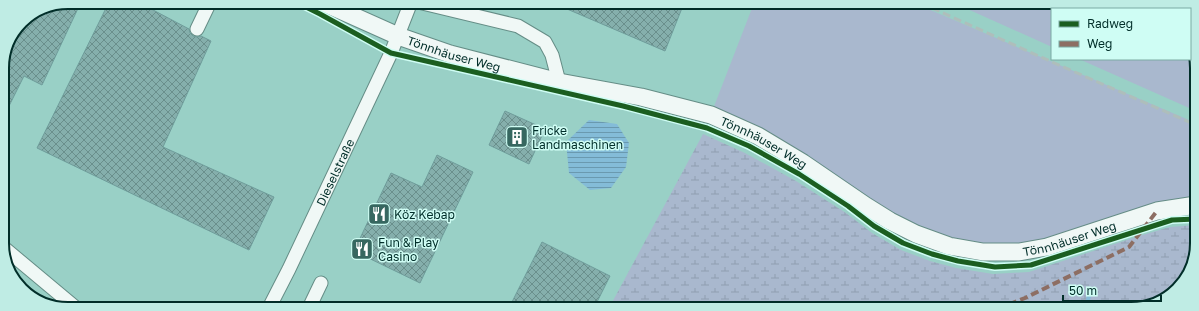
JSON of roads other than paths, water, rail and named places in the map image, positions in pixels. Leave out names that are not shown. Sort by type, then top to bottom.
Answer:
[{"type":"main road","name":"Tönnhäuser Weg","points":[[324,9],[450,54],[559,82],[642,97],[711,115],[758,136],[890,221],[916,234],[949,246],[983,252],[1019,252],[1047,247],[1157,211],[1190,206]]},
{"type":"street","points":[[197,29],[207,9]]},
{"type":"street","name":"Dieselstraße","points":[[272,302],[290,269],[391,53],[408,9]]},
{"type":"street","points":[[447,9],[518,26],[546,42],[552,55],[559,82]]},
{"type":"street","points":[[10,253],[69,302]]},
{"type":"street","points":[[312,302],[321,283]]},
{"type":"water","points":[[589,120],[617,124],[629,143],[626,167],[611,188],[590,190],[569,173],[566,142]]},
{"type":"waterway","points":[[1088,302],[1090,291]]},
{"type":"railway","points":[[934,9],[1190,122]]},
{"type":"place","name":"Fricke Landmaschinen","points":[[517,137]]},
{"type":"place","name":"Köz Kebap","points":[[379,214]]},
{"type":"place","name":"Fun & Play Casino","points":[[362,249]]}]
